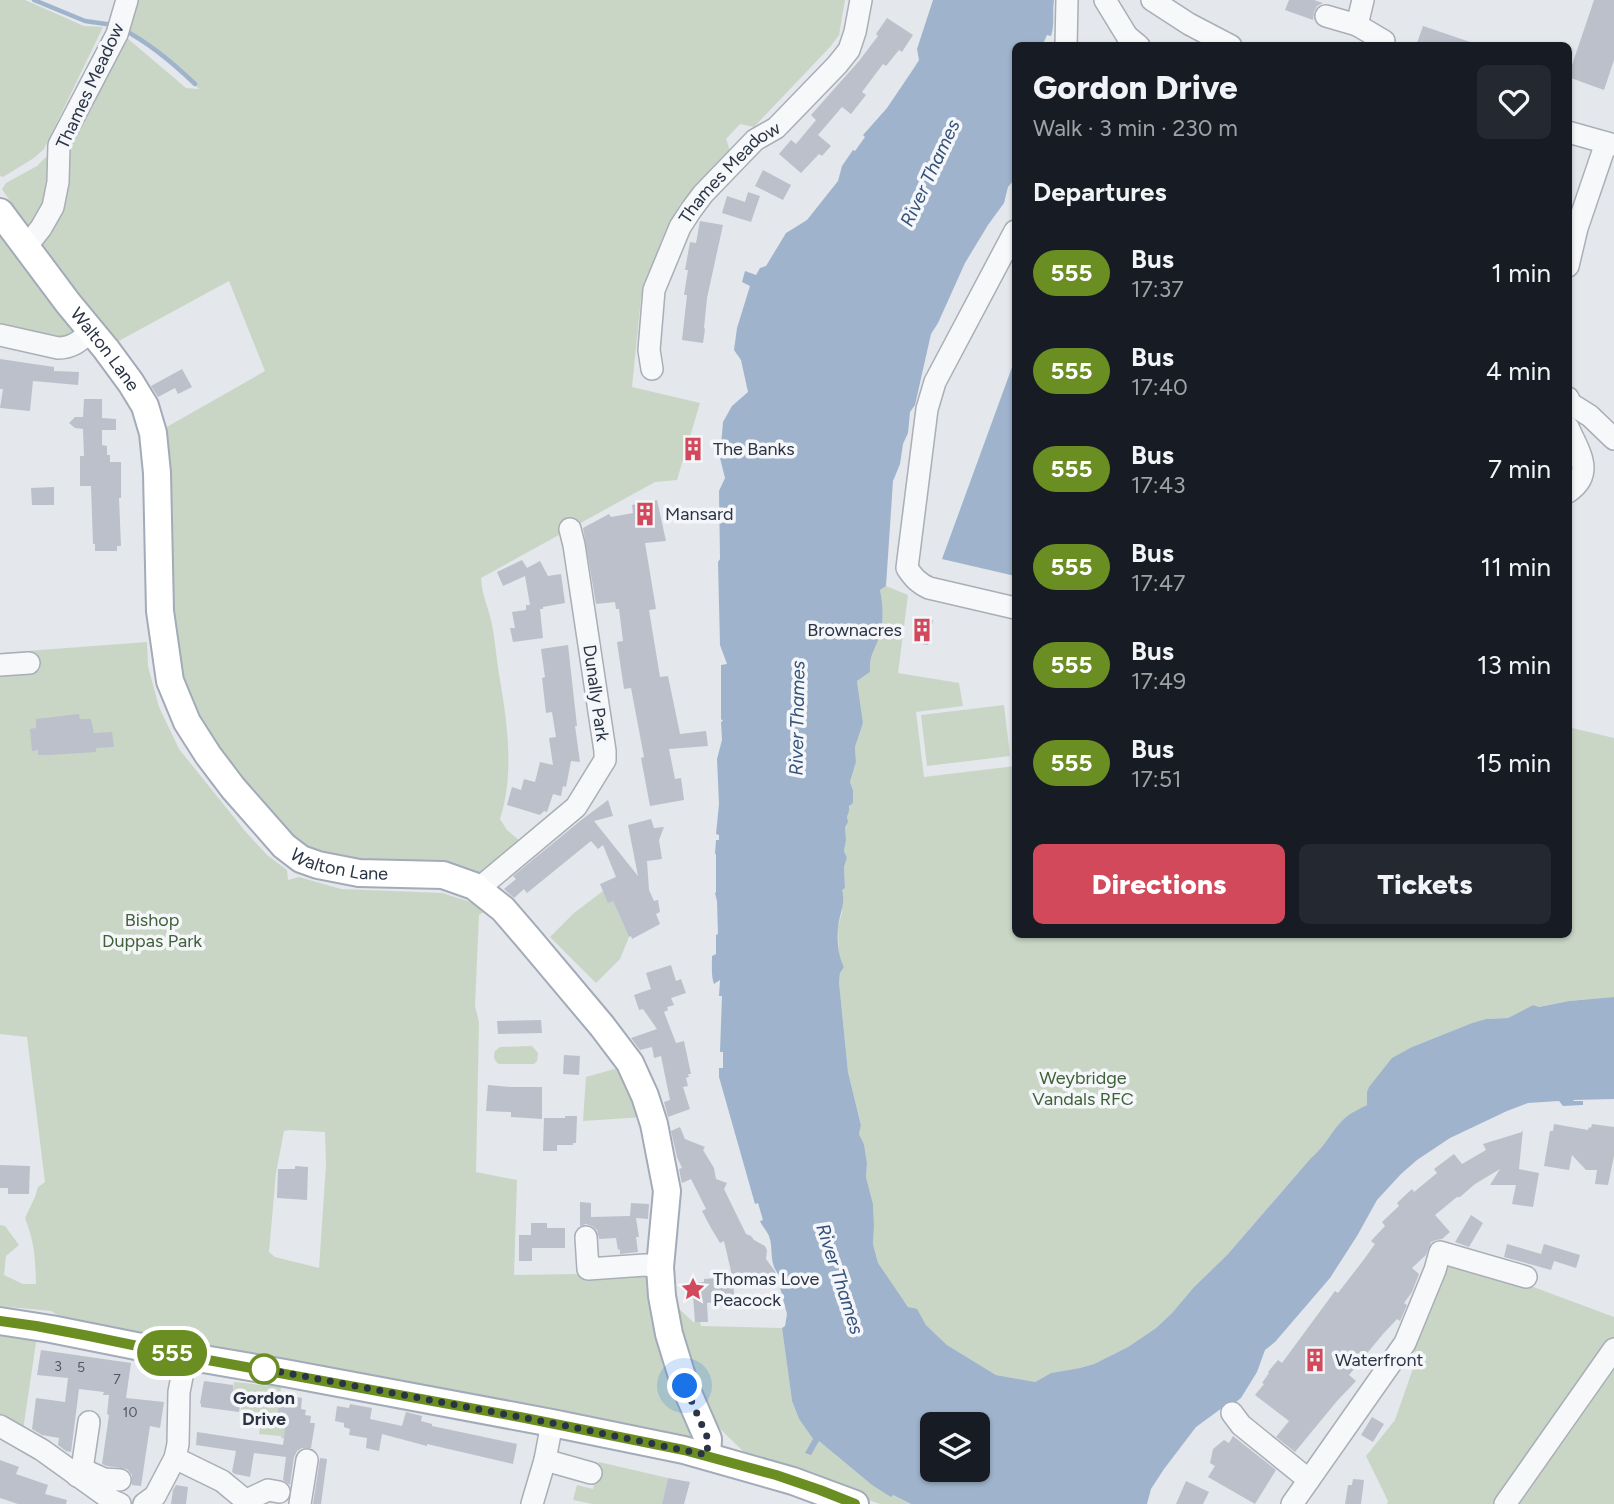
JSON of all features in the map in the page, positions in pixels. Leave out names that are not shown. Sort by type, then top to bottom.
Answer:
[{"type":"main road","name":"Walton Lane","points":[[0,212],[131,383],[145,406],[153,433],[157,473],[160,611],[170,681],[187,722],[208,755],[276,837],[301,859],[318,866],[359,873],[443,876],[468,883],[478,889],[503,909],[528,937],[630,1063],[654,1124],[667,1191],[660,1266],[669,1334],[685,1386],[708,1439],[707,1455]]},
{"type":"main road","points":[[0,1321],[552,1423],[707,1455],[793,1481],[855,1504]]},
{"type":"street","name":"Thames Meadow","points":[[652,369],[649,349],[654,290],[680,227],[703,194],[738,157],[755,140],[776,128],[849,50],[861,0]]},
{"type":"street","points":[[1066,42],[1067,0]]},
{"type":"street","points":[[1105,0],[1127,36],[1134,42]]},
{"type":"street","points":[[1153,0],[1189,24],[1223,42]]},
{"type":"street","points":[[1357,25],[1363,0]]},
{"type":"street","points":[[1326,16],[1357,25],[1385,42]]},
{"type":"street","name":"Thames Meadow","points":[[26,247],[53,207],[58,182],[59,145],[122,17]]},
{"type":"street","points":[[1572,133],[1610,144],[1577,228],[1572,249]]},
{"type":"street","points":[[1012,237],[935,382],[927,409],[906,568],[920,584],[929,588],[1012,607]]},
{"type":"street","points":[[0,335],[66,348],[74,346],[91,331]]},
{"type":"street","points":[[1572,405],[1590,416],[1614,439]]},
{"type":"street","points":[[1572,436],[1584,463],[1576,486],[1572,489]]},
{"type":"street","name":"Dunally Park","points":[[478,889],[576,807],[604,760],[605,751],[570,529]]},
{"type":"street","points":[[0,665],[29,663]]},
{"type":"street","points":[[586,1237],[588,1269],[660,1266]]},
{"type":"street","points":[[1292,1504],[1405,1343],[1440,1252],[1526,1278]]},
{"type":"street","points":[[1505,1504],[1614,1349]]},
{"type":"street","points":[[144,1504],[155,1496],[175,1458],[178,1444],[179,1392],[186,1356]]},
{"type":"street","points":[[1232,1413],[1241,1425],[1310,1480]]},
{"type":"street","points":[[79,1472],[89,1422]]},
{"type":"street","points":[[532,1504],[552,1423]]},
{"type":"street","points":[[0,1426],[79,1472],[120,1504]]},
{"type":"street","points":[[175,1458],[222,1481],[248,1502],[268,1490],[294,1496],[307,1460]]},
{"type":"street","points":[[545,1460],[591,1473]]},
{"type":"street","points":[[79,1472],[120,1480]]},
{"type":"green space","points":[[0,0],[25,0],[84,26],[103,27],[44,149],[3,177],[0,176]]},
{"type":"green space","points":[[135,0],[845,0],[839,35],[830,47],[754,127],[740,124],[726,139],[731,153],[680,204],[662,239],[641,298],[632,387],[700,403],[677,480],[655,482],[481,578],[494,633],[507,728],[507,783],[500,819],[507,830],[520,841],[479,875],[356,865],[306,852],[215,748],[183,686],[175,652],[170,572],[170,472],[165,428],[265,371],[229,281],[115,343],[48,260],[2,189],[6,183],[37,166],[48,155],[66,147],[91,110],[120,44],[127,38],[186,88],[199,89],[168,59],[126,31]]},
{"type":"green space","points":[[0,234],[74,333],[64,342],[0,329]]},
{"type":"green space","name":"Weybridge Vandals RFC","points":[[886,586],[908,595],[898,673],[959,683],[963,706],[916,712],[924,777],[1012,766],[1012,938],[1572,938],[1572,728],[1614,738],[1614,997],[1539,1007],[1533,1005],[1508,1018],[1472,1023],[1412,1047],[1367,1092],[1367,1105],[1342,1121],[1320,1150],[1228,1254],[1156,1328],[1128,1347],[1094,1364],[1051,1373],[1035,1382],[996,1375],[947,1345],[926,1325],[917,1310],[908,1307],[883,1273],[873,1244],[873,1204],[866,1177],[864,1144],[859,1134],[861,1124],[848,1072],[839,982],[840,972],[844,967],[839,958],[838,927],[842,912],[842,889],[845,888],[845,827],[853,790],[850,782],[856,762],[855,747],[863,723],[857,681],[870,672],[871,657],[880,635],[880,590]]},
{"type":"green space","name":"Bishop Duppas Park","points":[[147,642],[148,666],[159,707],[179,749],[245,831],[267,855],[287,870],[288,880],[299,877],[341,889],[442,893],[474,903],[485,911],[479,915],[475,1006],[479,1022],[476,1172],[517,1180],[514,1275],[643,1273],[655,1286],[693,1424],[691,1435],[683,1441],[64,1319],[51,1311],[0,1306],[0,1225],[5,1226],[19,1245],[6,1256],[4,1275],[23,1284],[36,1284],[34,1251],[25,1218],[38,1187],[45,1182],[27,1037],[0,1034],[0,653]],"holes":[[[284,1131],[325,1132],[326,1165],[319,1268],[275,1257],[269,1252],[276,1173]]]},
{"type":"green space","points":[[1004,705],[1010,756],[927,766],[921,715]]},
{"type":"green space","points":[[603,891],[613,901],[629,937],[620,959],[596,983],[550,937],[574,913]]},
{"type":"green space","points":[[532,1046],[538,1053],[534,1064],[499,1064],[494,1059],[495,1051],[500,1047]]},
{"type":"green space","points":[[618,1068],[644,1117],[583,1121],[586,1077]]},
{"type":"green space","points":[[1449,1257],[1614,1317],[1614,1504],[1387,1504],[1388,1501],[1366,1456],[1395,1420],[1417,1357],[1411,1344]]},
{"type":"green space","points":[[674,1304],[693,1322],[700,1322],[701,1326],[782,1328],[792,1401],[799,1419],[813,1439],[818,1440],[872,1485],[911,1504],[880,1504],[772,1466],[744,1452],[717,1426],[692,1386]]},
{"type":"green space","points":[[0,1329],[37,1336],[23,1430],[0,1418]]},
{"type":"green space","points":[[234,1382],[281,1387],[278,1415],[282,1416],[281,1423],[286,1424],[288,1439],[259,1434],[260,1427],[247,1425],[247,1421],[240,1420],[242,1392],[233,1391]]},
{"type":"green space","points":[[599,1462],[668,1478],[662,1504],[593,1504],[573,1500],[577,1485],[593,1489]]},
{"type":"water","name":"River Thames","points":[[933,0],[1054,0],[1051,36],[1047,35],[1044,42],[1012,42],[1012,182],[1004,203],[965,263],[931,334],[915,405],[910,412],[900,464],[893,481],[886,586],[880,590],[883,612],[881,630],[871,657],[870,672],[857,681],[863,723],[855,747],[856,762],[850,782],[853,803],[849,806],[845,827],[844,851],[847,858],[838,938],[844,967],[839,982],[848,1072],[861,1125],[859,1134],[864,1144],[866,1177],[873,1204],[873,1244],[878,1263],[908,1307],[917,1309],[926,1325],[947,1345],[996,1375],[1035,1382],[1051,1373],[1094,1364],[1128,1347],[1172,1313],[1228,1254],[1341,1122],[1367,1105],[1369,1087],[1392,1058],[1472,1023],[1508,1018],[1533,1005],[1539,1007],[1614,997],[1614,1099],[1573,1100],[1583,1101],[1583,1105],[1563,1106],[1559,1101],[1528,1103],[1450,1138],[1417,1160],[1377,1200],[1330,1278],[1265,1350],[1257,1372],[1241,1398],[1196,1427],[1151,1489],[1147,1504],[911,1504],[893,1495],[891,1497],[872,1485],[819,1441],[811,1455],[805,1453],[813,1439],[799,1419],[792,1401],[782,1328],[785,1326],[787,1314],[777,1276],[779,1275],[772,1260],[769,1236],[760,1221],[763,1220],[758,1203],[755,1204],[719,1077],[719,1068],[723,1068],[723,1052],[720,1052],[722,996],[719,996],[720,980],[714,984],[713,981],[712,956],[716,954],[718,934],[715,854],[716,840],[719,840],[719,835],[716,834],[719,804],[717,759],[723,721],[721,665],[727,664],[720,645],[719,491],[725,478],[720,458],[723,422],[732,406],[748,392],[741,360],[734,350],[737,328],[750,286],[742,282],[745,271],[756,275],[760,268],[766,266],[786,233],[807,220],[838,181],[842,166],[865,137],[863,135],[887,108],[919,60],[917,49]]},
{"type":"water","points":[[1012,367],[1012,575],[942,559]]},
{"type":"building","points":[[1289,0],[1314,0],[1323,3],[1317,6],[1313,20],[1285,10]]},
{"type":"building","points":[[1594,0],[1614,0],[1614,60],[1604,90],[1572,78],[1572,65]]},
{"type":"building","points":[[887,18],[913,35],[902,52],[899,50],[886,66],[883,64],[862,92],[866,95],[851,114],[842,107],[818,135],[831,146],[801,173],[779,154],[791,140],[796,144],[816,120],[811,115],[859,61],[878,36],[876,34]]},
{"type":"building","points":[[1423,26],[1470,42],[1417,42]]},
{"type":"building","points":[[763,170],[791,185],[783,200],[755,186]]},
{"type":"building","points":[[748,192],[760,196],[751,222],[722,213],[727,196],[745,202]]},
{"type":"building","points":[[700,221],[723,225],[707,298],[703,343],[682,340],[687,295],[684,295],[688,270],[685,270],[690,242],[696,243]]},
{"type":"building","points":[[0,359],[54,367],[54,371],[79,372],[78,385],[33,381],[30,411],[0,408],[3,389],[0,389]]},
{"type":"building","points":[[182,369],[192,387],[178,394],[175,388],[158,397],[151,386]]},
{"type":"building","points":[[84,399],[102,399],[102,418],[116,419],[116,430],[102,430],[102,445],[107,446],[110,462],[121,462],[121,546],[117,546],[117,551],[95,551],[91,486],[80,486],[80,456],[84,456],[83,429],[75,428],[69,423],[75,417],[83,417]]},
{"type":"building","points":[[54,487],[54,505],[32,505],[31,488]]},
{"type":"building","points":[[657,500],[666,541],[645,543],[656,609],[649,610],[660,677],[668,676],[680,734],[706,731],[708,746],[669,749],[675,779],[681,778],[684,800],[650,806],[631,688],[624,689],[617,642],[623,641],[619,609],[616,609],[615,602],[596,604],[583,528],[609,514],[611,517],[633,513],[632,505]]},
{"type":"building","points":[[522,560],[527,568],[540,561],[548,576],[561,574],[565,603],[540,609],[543,638],[513,642],[510,628],[515,628],[512,612],[526,610],[526,605],[530,605],[525,576],[503,586],[497,572]]},
{"type":"building","name":"Brownacres","points":[[921,619],[933,620],[928,645],[915,643],[916,625],[920,625]]},
{"type":"building","points":[[568,645],[580,762],[571,761],[566,787],[563,786],[561,796],[553,794],[547,812],[544,811],[540,815],[507,805],[512,787],[521,790],[524,779],[535,782],[540,762],[553,765],[549,738],[556,737],[552,712],[546,713],[541,649]]},
{"type":"building","points":[[79,714],[80,719],[91,719],[94,733],[112,732],[114,747],[96,748],[96,752],[48,755],[38,755],[38,750],[32,751],[30,729],[36,728],[36,719]]},
{"type":"building","points":[[608,800],[613,816],[594,821],[638,876],[628,825],[651,819],[654,828],[664,827],[659,840],[662,859],[647,861],[649,890],[654,901],[658,900],[660,912],[656,914],[660,924],[632,939],[613,901],[608,903],[600,884],[616,877],[603,845],[598,849],[591,841],[527,893],[524,889],[514,898],[504,889],[516,879],[513,876]]},
{"type":"building","points":[[671,965],[676,981],[681,979],[686,993],[671,998],[674,1005],[667,1007],[668,1010],[664,1012],[676,1043],[684,1041],[691,1074],[686,1078],[688,1086],[683,1087],[690,1109],[668,1117],[664,1102],[670,1100],[661,1056],[654,1058],[652,1047],[640,1050],[631,1038],[657,1029],[643,1009],[639,1010],[634,995],[651,989],[646,973]]},
{"type":"building","points":[[541,1020],[542,1033],[498,1034],[497,1021]]},
{"type":"building","points":[[564,1055],[580,1056],[579,1075],[563,1074]]},
{"type":"building","points":[[488,1085],[542,1087],[542,1119],[511,1117],[511,1112],[486,1111]]},
{"type":"building","points":[[577,1116],[576,1143],[557,1145],[557,1151],[543,1151],[544,1118]]},
{"type":"building","points":[[1554,1124],[1588,1130],[1592,1124],[1614,1127],[1614,1156],[1608,1185],[1595,1184],[1597,1170],[1586,1170],[1572,1155],[1569,1170],[1544,1166],[1550,1131],[1553,1131]]},
{"type":"building","points":[[680,1127],[685,1139],[705,1147],[703,1150],[714,1168],[716,1179],[727,1183],[724,1189],[746,1234],[765,1246],[766,1259],[778,1280],[754,1283],[753,1280],[734,1284],[724,1241],[720,1243],[711,1228],[702,1211],[706,1209],[691,1179],[682,1183],[679,1169],[682,1168],[671,1131]]},
{"type":"building","points":[[1523,1129],[1519,1169],[1539,1173],[1533,1207],[1512,1204],[1516,1185],[1490,1185],[1500,1169],[1475,1184],[1435,1215],[1450,1232],[1442,1239],[1431,1242],[1426,1255],[1412,1268],[1419,1274],[1404,1303],[1407,1305],[1400,1321],[1397,1319],[1349,1375],[1356,1381],[1295,1452],[1276,1437],[1289,1421],[1255,1395],[1264,1384],[1262,1383],[1268,1372],[1278,1360],[1282,1363],[1335,1291],[1338,1293],[1362,1262],[1375,1244],[1371,1241],[1385,1226],[1382,1222],[1399,1206],[1397,1203],[1412,1189],[1414,1192],[1437,1173],[1434,1169],[1454,1154],[1462,1164],[1486,1150],[1483,1144],[1522,1132]]},
{"type":"building","points":[[0,1165],[30,1166],[29,1194],[8,1194],[8,1188],[0,1188]]},
{"type":"building","points":[[295,1166],[308,1167],[307,1200],[277,1198],[278,1169],[295,1169]]},
{"type":"building","points":[[580,1202],[591,1203],[591,1217],[630,1216],[631,1203],[649,1204],[648,1219],[636,1218],[638,1252],[620,1254],[616,1238],[599,1239],[597,1230],[592,1226],[580,1226]]},
{"type":"building","points":[[1471,1215],[1483,1223],[1469,1247],[1455,1242]]},
{"type":"building","points":[[531,1223],[547,1223],[547,1228],[565,1228],[565,1248],[532,1248],[532,1261],[519,1261],[519,1235],[531,1235]]},
{"type":"building","points":[[1507,1244],[1541,1254],[1544,1244],[1580,1255],[1576,1268],[1554,1261],[1551,1270],[1504,1257]]},
{"type":"building","points":[[732,1277],[735,1300],[707,1303],[708,1322],[695,1322],[692,1283],[704,1282],[704,1279]]},
{"type":"building","points":[[41,1350],[131,1363],[126,1398],[164,1402],[160,1428],[150,1426],[141,1486],[132,1485],[132,1475],[127,1469],[102,1464],[109,1415],[109,1395],[103,1395],[104,1392],[79,1389],[71,1452],[58,1445],[59,1438],[42,1435],[32,1429],[36,1398],[65,1402],[68,1378],[37,1375]]},
{"type":"building","points":[[204,1381],[233,1385],[233,1391],[242,1392],[239,1412],[201,1407]]},
{"type":"building","points":[[280,1394],[302,1398],[301,1409],[306,1410],[305,1415],[311,1416],[310,1423],[315,1423],[311,1448],[302,1448],[294,1457],[290,1485],[283,1480],[286,1457],[254,1453],[250,1477],[232,1472],[236,1451],[196,1445],[197,1432],[283,1445],[286,1423],[277,1421]]},
{"type":"building","points":[[350,1404],[372,1408],[370,1419],[402,1426],[406,1412],[422,1416],[421,1421],[432,1426],[517,1444],[513,1464],[382,1434],[379,1451],[366,1448],[367,1438],[349,1435],[350,1429],[344,1427],[344,1423],[335,1421],[337,1406],[349,1408]]},
{"type":"building","points":[[1372,1417],[1384,1424],[1373,1442],[1361,1435]]},
{"type":"building","points":[[1233,1436],[1276,1470],[1255,1504],[1208,1477],[1215,1466],[1210,1463],[1213,1449],[1224,1440],[1229,1443]]},
{"type":"building","points":[[320,1458],[327,1459],[321,1504],[313,1504]]},
{"type":"building","points":[[0,1460],[19,1467],[16,1474],[48,1485],[45,1494],[67,1500],[66,1504],[18,1504],[0,1498]]},
{"type":"building","points":[[668,1478],[690,1482],[684,1504],[662,1504]]},
{"type":"building","points":[[1353,1479],[1364,1480],[1361,1504],[1345,1504],[1348,1485],[1352,1485]]},
{"type":"building","points":[[1186,1481],[1209,1492],[1203,1504],[1176,1504]]},
{"type":"building","points":[[176,1485],[188,1487],[186,1504],[171,1504]]},
{"type":"waterway","points":[[34,0],[85,21],[113,25]]},
{"type":"waterway","points":[[124,30],[161,54],[195,84]]},
{"type":"bus line","name":"555","points":[[0,1321],[684,1450],[776,1475],[855,1504]]},
{"type":"place","name":"The Banks","points":[[693,449]]},
{"type":"place","name":"Mansard","points":[[645,514]]},
{"type":"place","name":"Brownacres","points":[[922,630]]},
{"type":"place","name":"Thomas Love Peacock","points":[[693,1289]]},
{"type":"place","name":"Waterfront","points":[[1315,1360]]},
{"type":"place","name":"Gordon Drive","points":[[264,1369]]},
{"type":"route","points":[[264,1369],[260,1368],[707,1455],[708,1439],[685,1386]]}]
